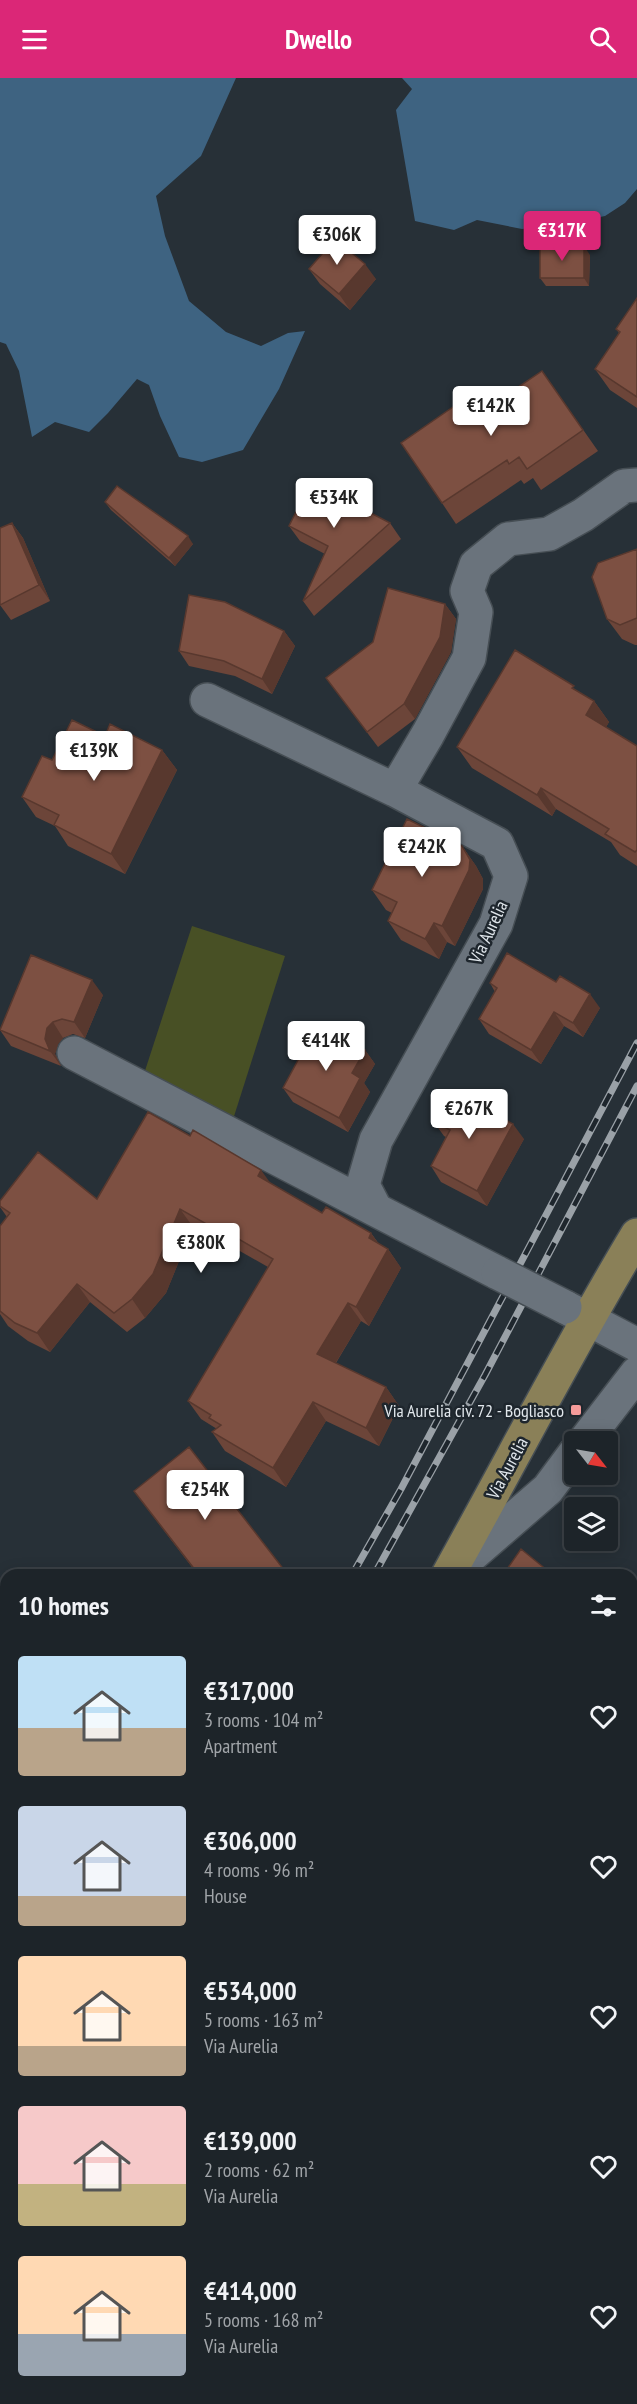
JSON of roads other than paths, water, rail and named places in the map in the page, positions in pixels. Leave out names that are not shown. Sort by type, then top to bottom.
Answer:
[{"type":"main road","name":"Via Aurelia","points":[[451,1569],[507,1471],[576,1312],[637,1235]]},
{"type":"street","points":[[395,790],[469,658],[476,612],[467,591],[476,565],[508,539],[549,534],[583,515],[624,486],[637,485]]},
{"type":"street","name":"Via Aurelia","points":[[207,700],[395,790],[497,844],[511,876],[496,924],[376,1140],[363,1185],[376,1210]]},
{"type":"street","points":[[74,1053],[637,1345]]},
{"type":"street","points":[[592,1431],[637,1373]]},
{"type":"street","points":[[455,1569],[548,1489],[564,1467]]},
{"type":"water","points":[[0,78],[236,78],[201,156],[156,196],[165,236],[189,301],[226,332],[261,346],[288,333],[305,331],[279,389],[243,450],[202,462],[179,457],[149,385],[137,379],[89,432],[55,422],[32,437],[19,371],[6,344],[0,342]]},
{"type":"water","points":[[402,78],[637,78],[637,189],[625,203],[605,216],[566,224],[522,229],[477,220],[454,230],[415,221],[396,110],[412,89]]},
{"type":"railway","points":[[355,1569],[401,1489],[637,1043]]},
{"type":"railway","points":[[377,1569],[485,1375],[637,1086]]},
{"type":"place","name":"Via Aurelia civ. 72 - Bogliasco","points":[[576,1410]]}]
